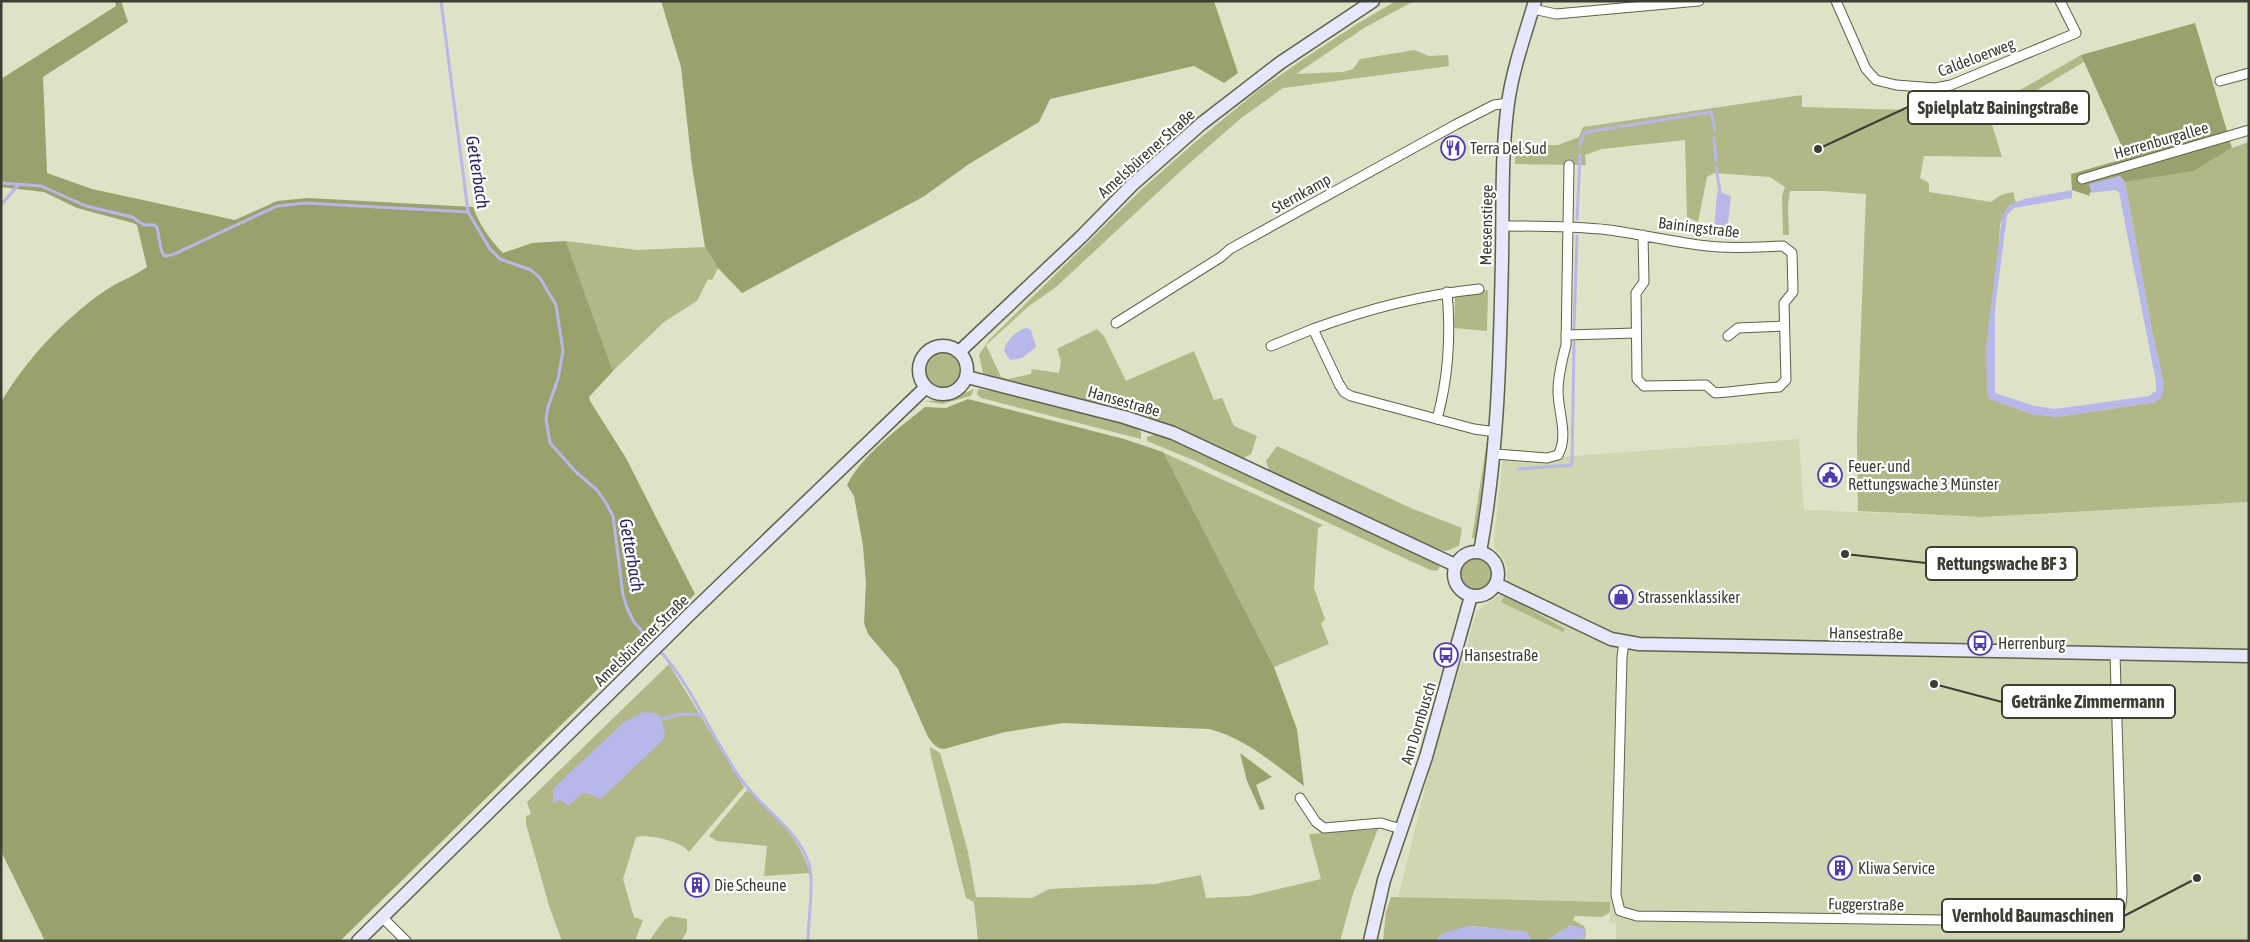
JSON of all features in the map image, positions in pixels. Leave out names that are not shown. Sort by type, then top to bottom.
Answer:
[{"type":"main road","name":"Amelsbürener Straße","points":[[959,352],[1080,238],[1132,185],[1201,124],[1280,63],[1373,1]]},
{"type":"main road","name":"Meesenstiege","points":[[1480,552],[1495,454],[1500,340],[1504,141],[1514,67],[1534,5]]},
{"type":"main road","points":[[942,346],[959,352],[966,364],[967,377],[962,386],[948,394],[940,395],[925,388],[919,377],[918,371],[921,359],[925,354],[942,346]]},
{"type":"main road","name":"Hansestraße","points":[[967,377],[1114,415],[1173,433],[1455,565]]},
{"type":"main road","name":"Amelsbürener Straße","points":[[358,941],[650,654],[925,388]]},
{"type":"main road","points":[[1480,552],[1487,555],[1496,565],[1498,571],[1496,584],[1483,596],[1471,596],[1461,592],[1454,582],[1455,565],[1464,555],[1480,552]]},
{"type":"main road","name":"Hansestraße","points":[[1496,584],[1611,639],[1624,642],[1702,647],[2249,656]]},
{"type":"main road","name":"Am Dornbusch","points":[[1370,941],[1379,897],[1426,757],[1471,596]]},
{"type":"street","points":[[1534,5],[1556,14],[1699,1]]},
{"type":"street","name":"Caldeloerweg","points":[[1836,1],[1870,75],[1884,84],[1935,88],[1952,85],[2076,33],[2060,1]]},
{"type":"street","points":[[2220,81],[2249,73]]},
{"type":"street","name":"Sternkamp","points":[[1116,323],[1221,257],[1230,249],[1488,108],[1499,103],[1508,103]]},
{"type":"street","name":"Herrenburgallee","points":[[2082,179],[2249,130]]},
{"type":"street","points":[[1495,454],[1547,458],[1558,455],[1563,446],[1564,434],[1559,412],[1558,389],[1566,335],[1569,165]]},
{"type":"street","name":"Bainingstraße","points":[[1502,226],[1568,227],[1643,235],[1699,246],[1730,248],[1783,246],[1792,253],[1793,292],[1784,302],[1786,380],[1779,387],[1747,388],[1743,392],[1715,393],[1706,385],[1644,386],[1637,379],[1636,293],[1644,282],[1643,235]]},
{"type":"street","points":[[1271,346],[1313,328],[1384,306],[1447,292],[1479,288]]},
{"type":"street","points":[[1437,419],[1449,356],[1450,323],[1447,292]]},
{"type":"street","points":[[1728,336],[1738,328],[1784,326]]},
{"type":"street","points":[[1313,328],[1344,392],[1358,399],[1474,429],[1496,432]]},
{"type":"street","points":[[1566,335],[1636,333]]},
{"type":"street","name":"Fuggerstraße","points":[[1624,642],[1622,657],[1616,895],[1620,911],[1637,916],[2098,922],[2114,917],[2121,910],[2122,892],[2115,654]]},
{"type":"street","points":[[1300,798],[1316,822],[1324,828],[1381,823],[1401,829]]},
{"type":"street","points":[[383,918],[406,941]]},
{"type":"shaded area","points":[[115,1],[121,1],[128,22],[43,77],[47,173],[92,189],[235,220],[277,201],[308,198],[473,207],[485,232],[503,253],[532,243],[566,241],[613,371],[589,397],[590,401],[626,458],[695,594],[340,941],[45,941],[1,851],[1,402],[34,356],[73,315],[108,288],[147,267],[137,225],[77,208],[44,192],[1,187],[1,79],[116,6]]},
{"type":"shaded area","points":[[661,1],[1214,1],[1238,73],[1224,83],[1194,66],[1050,99],[1039,122],[969,164],[923,197],[742,293],[718,268],[705,247],[692,166],[681,67]]},
{"type":"shaded area","points":[[1396,1],[1414,1],[1364,28],[1296,74],[1343,72],[1353,69],[1360,59],[1414,50],[1429,56],[1448,55],[1449,66],[1283,88],[1240,119],[1184,168],[1056,287],[1029,306],[986,345],[1001,377],[1008,379],[1031,374],[1032,369],[1059,373],[1061,361],[1057,349],[1097,329],[1104,336],[1126,381],[1194,351],[1214,400],[1222,398],[1234,426],[1257,436],[1251,454],[1242,459],[983,373],[979,355],[988,341],[1140,191],[1260,89],[1360,22]]},
{"type":"shaded area","points":[[2195,23],[2232,148],[2194,171],[2125,182],[2120,176],[2089,185],[2092,192],[2089,193],[2090,196],[2072,190],[2071,174],[2127,158],[2081,55]]},
{"type":"shaded area","points":[[2081,55],[2084,62],[1990,118],[2002,157],[1924,156],[1920,178],[1929,183],[1929,192],[1991,202],[2001,195],[2013,192],[2016,203],[2008,206],[2000,224],[1990,399],[2032,414],[2057,417],[2156,402],[2164,384],[2153,336],[2125,182],[2194,171],[2232,148],[2249,142],[2249,502],[1982,517],[1858,511],[1857,435],[1866,194],[1790,191],[1788,205],[1789,235],[1783,235],[1782,196],[1785,187],[1770,177],[1714,173],[1707,177],[1698,222],[1687,217],[1685,140],[1602,149],[1585,155],[1586,165],[1515,164],[1516,145],[1558,145],[1579,137],[1583,127],[1802,95],[1802,107],[1982,112]]},
{"type":"shaded area","points":[[566,241],[637,250],[705,247],[718,268],[712,280],[708,279],[697,301],[664,322],[613,371]]},
{"type":"shaded area","points":[[1488,290],[1487,331],[1454,328],[1455,297],[1459,293]]},
{"type":"shaded area","points":[[942,353],[949,354],[955,358],[959,364],[959,378],[955,384],[949,388],[942,389],[935,388],[929,384],[925,378],[924,371],[925,364],[929,358],[935,354]]},
{"type":"shaded area","points":[[974,389],[971,396],[942,404],[925,401],[948,400]]},
{"type":"shaded area","points":[[978,389],[999,392],[1138,428],[1141,433],[1141,439],[981,398],[977,394]]},
{"type":"shaded area","points":[[968,399],[1124,439],[1163,452],[1274,667],[1297,729],[1304,786],[1247,745],[1209,729],[1063,723],[1005,732],[944,749],[937,747],[933,743],[928,737],[898,669],[868,634],[864,623],[866,583],[863,546],[854,496],[847,485],[871,453],[925,407],[946,408]]},
{"type":"shaded area","points":[[1156,434],[1186,445],[1431,560],[1440,567],[1437,571],[1430,570],[1191,459],[1147,441],[1147,437]]},
{"type":"shaded area","points":[[1799,439],[1804,510],[1982,517],[2249,502],[2249,941],[1616,941],[1616,923],[1610,922],[1610,902],[1398,898],[1432,760],[1477,611],[1499,595],[1506,581],[1507,568],[1501,555],[1495,549],[1494,540],[1503,455],[1547,458]]},
{"type":"shaded area","points":[[1487,440],[1489,442],[1489,450],[1479,524],[1475,538],[1472,538]]},
{"type":"shaded area","points":[[1277,446],[1413,509],[1462,528],[1459,546],[1446,551],[1436,549],[1269,471],[1266,461]]},
{"type":"shaded area","points":[[1162,452],[1323,525],[1318,528],[1314,588],[1325,619],[1321,624],[1329,644],[1274,667]]},
{"type":"shaded area","points":[[1476,559],[1482,560],[1490,568],[1490,580],[1482,588],[1476,589],[1470,588],[1462,580],[1461,574],[1462,568],[1470,560]]},
{"type":"shaded area","points":[[1504,597],[1521,604],[1565,629],[1563,632],[1501,602]]},
{"type":"shaded area","points":[[669,664],[744,787],[689,852],[685,848],[665,839],[636,837],[623,879],[634,917],[643,920],[636,938],[637,941],[562,941],[550,909],[526,824],[526,816],[531,814],[527,802]]},
{"type":"shaded area","points":[[930,747],[940,753],[968,852],[976,897],[1032,898],[1049,889],[1155,884],[1201,875],[1206,898],[1249,896],[1321,879],[1309,834],[1378,829],[1353,894],[1340,941],[978,941],[974,902],[966,898]]},
{"type":"shaded area","points":[[1240,753],[1272,777],[1256,785],[1265,809],[1260,810],[1247,781]]},
{"type":"shaded area","points":[[747,790],[776,817],[793,838],[806,861],[810,873],[764,876],[767,846],[717,841],[709,836]]},
{"type":"shaded area","points":[[1391,897],[1610,902],[1610,912],[1602,917],[1575,916],[1573,920],[1584,926],[1586,931],[1585,939],[1570,941],[1583,938],[1585,930],[1571,925],[1546,941],[1532,941],[1526,932],[1472,926],[1444,933],[1434,941],[1383,941],[1386,912]]},
{"type":"shaded area","points":[[671,916],[687,919],[687,931],[681,941],[649,941],[665,919]]},
{"type":"water","points":[[2120,176],[2125,182],[2153,336],[2164,384],[2162,397],[2156,402],[2057,417],[2032,414],[1990,399],[1987,394],[1986,346],[2002,217],[2008,206],[2024,199],[2072,190],[2072,198],[2014,208],[2007,215],[1995,309],[1995,393],[2035,406],[2055,409],[2149,396],[2156,391],[2156,382],[2119,192],[2115,190],[2089,193],[2092,191],[2089,184]]},
{"type":"water","points":[[1720,192],[1731,196],[1729,231],[1727,234],[1714,232],[1717,193]]},
{"type":"water","points":[[1027,328],[1031,330],[1036,347],[1022,358],[1010,360],[1004,351],[1007,343],[1016,333]]},
{"type":"water","points":[[643,712],[656,713],[661,717],[665,733],[663,740],[601,799],[586,793],[581,794],[569,806],[560,800],[553,803],[553,790],[556,786],[623,723]]},
{"type":"water","points":[[1571,925],[1584,929],[1585,937],[1570,941],[1546,941]]},
{"type":"water","points":[[1468,926],[1522,931],[1528,933],[1532,941],[1434,941],[1444,933]]},
{"type":"waterway","name":"Getterbach","points":[[441,1],[468,212],[490,249],[500,259],[531,270],[540,278],[556,305],[563,351],[558,379],[548,407],[546,419],[550,443],[576,472],[597,490],[613,516],[623,595],[627,608],[634,622],[654,645]]},
{"type":"waterway","points":[[1580,146],[1583,135],[1587,132],[1711,112],[1715,130]]},
{"type":"waterway","points":[[1714,138],[1716,161]]},
{"type":"waterway","points":[[1577,219],[1580,155]]},
{"type":"waterway","points":[[1716,167],[1720,192]]},
{"type":"waterway","points":[[1,183],[41,186],[86,206],[132,217],[144,225],[154,225],[157,227],[164,256],[172,255],[277,206],[305,203],[468,212]]},
{"type":"waterway","points":[[1,205],[19,184]]},
{"type":"waterway","points":[[1574,328],[1577,236]]},
{"type":"waterway","points":[[1518,469],[1572,465],[1574,342]]},
{"type":"waterway","name":"Getterbach","points":[[659,650],[683,681],[743,782],[796,839],[803,850],[808,861],[811,878],[808,941]]},
{"type":"waterway","points":[[662,719],[680,714],[702,715]]},
{"type":"place","name":"Terra Del Sud","points":[[1453,148]]},
{"type":"place","name":"Spielplatz Bainingstraße","points":[[1818,149]]},
{"type":"place","name":"Feuer- und Rettungswache 3 Münster","points":[[1830,475]]},
{"type":"place","name":"Rettungswache BF 3","points":[[1845,554]]},
{"type":"place","name":"Strassenklassiker","points":[[1621,597]]},
{"type":"place","name":"Herrenburg","points":[[1980,643]]},
{"type":"place","name":"Hansestraße","points":[[1446,655]]},
{"type":"place","name":"Getränke Zimmermann","points":[[1934,684]]},
{"type":"place","name":"Kliwa Service","points":[[1840,868]]},
{"type":"place","name":"Vernhold Baumaschinen","points":[[2197,878]]},
{"type":"place","name":"Die Scheune","points":[[697,885]]}]
